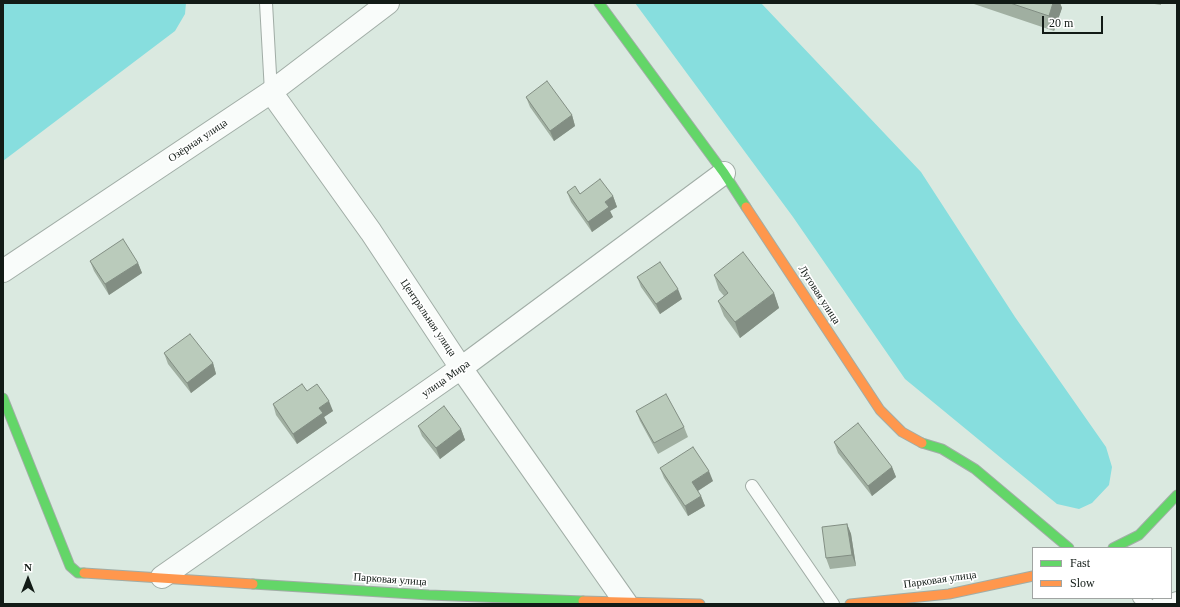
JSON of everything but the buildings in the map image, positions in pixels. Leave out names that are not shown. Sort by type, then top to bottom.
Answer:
[{"type":"street","name":"Озёрная улица","points":[[3,272],[271,92],[388,3]]},
{"type":"street","name":"Луговая улица","points":[[599,3],[724,173],[880,410],[902,432],[922,443],[942,449],[975,469],[1068,547]]},
{"type":"street","name":"Центральная улица","points":[[271,92],[371,232],[461,368],[626,603]]},
{"type":"street","name":"улица Мира","points":[[162,577],[461,368],[724,173]]},
{"type":"street","name":"Парковая улица","points":[[3,398],[70,566],[78,573],[162,577],[429,595],[626,603],[700,604]]},
{"type":"street","points":[[1115,547],[1139,535],[1177,495]]},
{"type":"street","name":"Парковая улица","points":[[850,604],[950,599],[1032,576]]},
{"type":"lane","points":[[266,3],[271,92]]},
{"type":"lane","points":[[752,486],[833,604]]},
{"type":"lane","points":[[1157,604],[1177,598]]},
{"type":"water","points":[[3,3],[186,3],[185,14],[175,31],[3,161]]},
{"type":"water","points":[[635,3],[761,3],[921,172],[1015,317],[1106,447],[1112,467],[1109,485],[1092,503],[1079,509],[1057,504],[905,379],[793,217]]},
{"type":"traffic: fast","points":[[599,3],[724,173],[746,207]]},
{"type":"traffic: fast","points":[[3,398],[70,566],[78,573],[84,573]]},
{"type":"traffic: fast","points":[[922,443],[942,449],[975,469],[1068,547]]},
{"type":"traffic: fast","points":[[1115,547],[1139,535],[1177,495]]},
{"type":"traffic: fast","points":[[253,584],[429,595],[583,601]]},
{"type":"traffic: slow","points":[[746,207],[880,410],[902,432],[922,443]]},
{"type":"traffic: slow","points":[[84,573],[253,584]]},
{"type":"traffic: slow","points":[[850,604],[949,594],[1032,576]]},
{"type":"traffic: slow","points":[[583,601],[700,604]]}]
